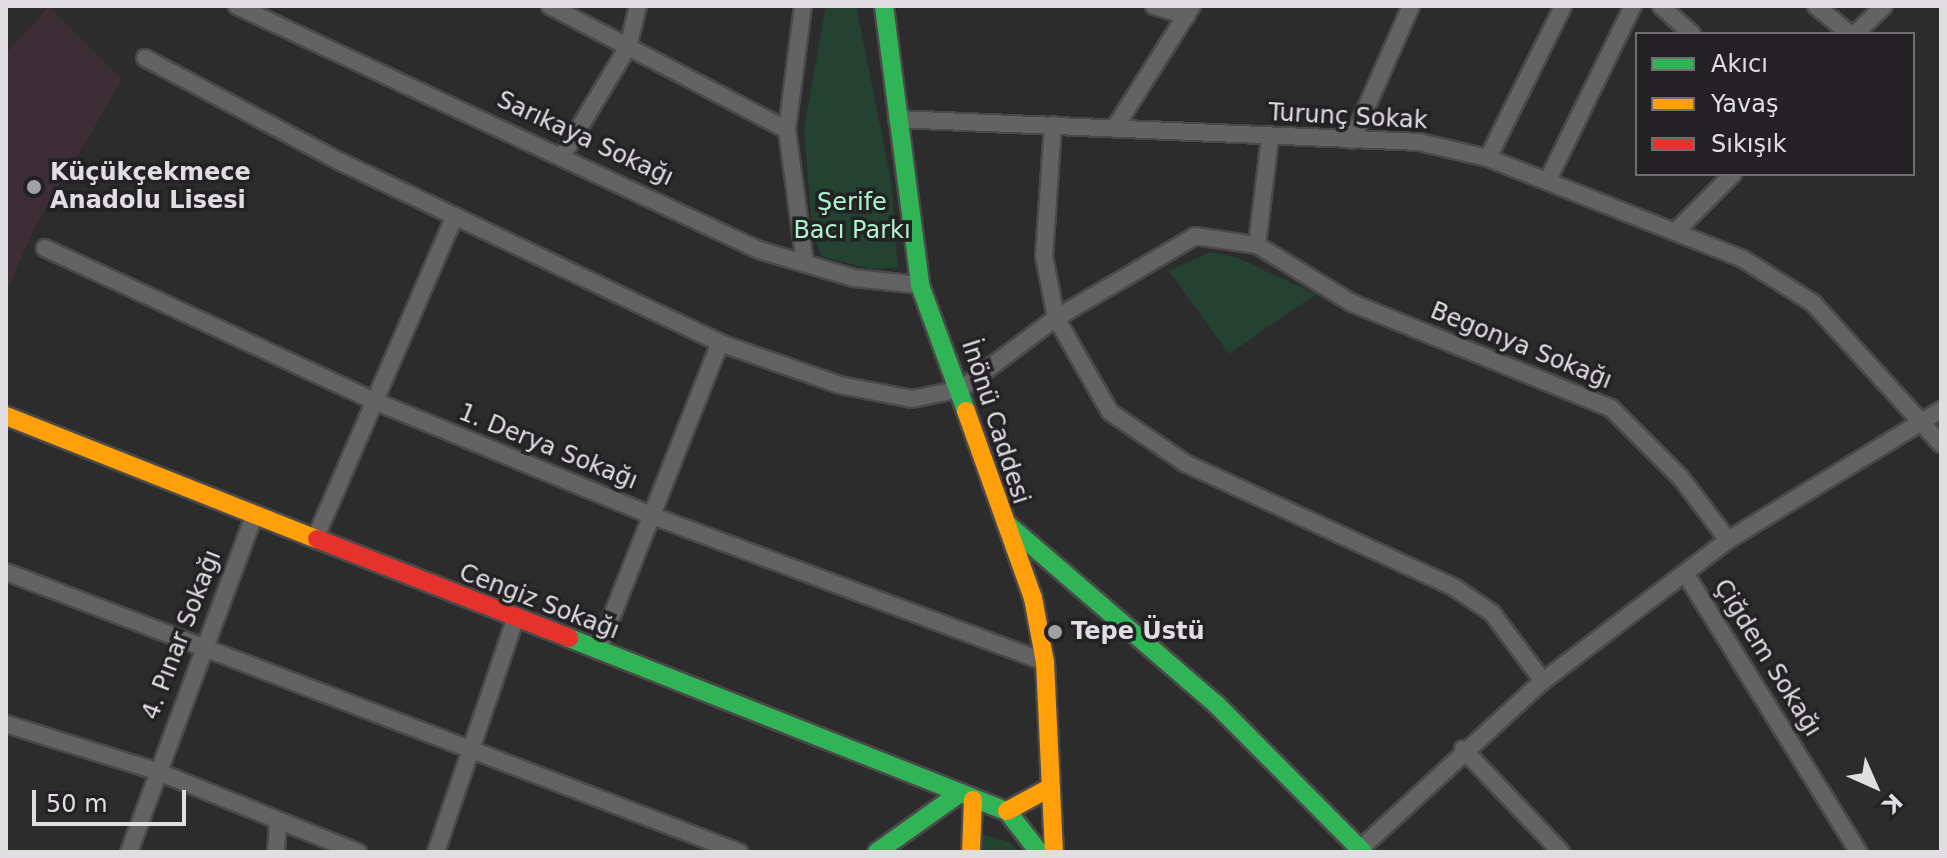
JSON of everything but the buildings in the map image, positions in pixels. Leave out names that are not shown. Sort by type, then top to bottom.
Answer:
[{"type":"street","name":"Sarıkaya Sokağı","points":[[237,6],[564,153],[759,250],[805,263],[920,285]]},
{"type":"street","points":[[550,6],[787,130]]},
{"type":"street","points":[[564,153],[628,47],[638,6]]},
{"type":"street","points":[[803,6],[787,130],[805,263]]},
{"type":"street","name":"İnönü Caddesi","points":[[884,6],[920,285],[961,389],[1002,519],[1033,598],[1045,662],[1054,852]]},
{"type":"street","points":[[1116,126],[1189,11],[1154,6]]},
{"type":"street","points":[[1352,140],[1411,6]]},
{"type":"street","points":[[1488,158],[1563,6]]},
{"type":"street","points":[[1548,180],[1633,6]]},
{"type":"street","points":[[1661,6],[1690,32]]},
{"type":"street","points":[[1816,6],[1850,32]]},
{"type":"street","points":[[1855,32],[1884,6]]},
{"type":"street","points":[[145,58],[455,216],[720,343],[912,399],[961,389],[1056,318],[1195,236],[1257,245],[1270,137]]},
{"type":"street","name":"Turunç Sokak","points":[[897,119],[1116,126],[1270,137],[1419,142],[1488,158],[1678,229],[1813,303],[1926,422],[1941,444]]},
{"type":"street","points":[[1053,125],[1044,256],[1056,318],[1110,412],[1185,463],[1455,588],[1492,613],[1543,681]]},
{"type":"street","points":[[1678,229],[1731,176]]},
{"type":"street","points":[[315,539],[455,216]]},
{"type":"street","name":"Begonya Sokağı","points":[[1257,245],[1352,303],[1611,408],[1681,478],[1728,540]]},
{"type":"street","name":"1. Derya Sokağı","points":[[45,248],[374,401],[650,515],[1045,662]]},
{"type":"street","points":[[598,651],[720,343]]},
{"type":"street","points":[[1002,519],[1216,704],[1361,851],[1463,749],[1543,681],[1728,540],[1926,422],[1941,410]]},
{"type":"street","name":"Cengiz Sokağı","points":[[6,416],[515,620],[1007,811]]},
{"type":"street","name":"4. Pınar Sokağı","points":[[129,852],[156,771],[254,516]]},
{"type":"street","points":[[6,572],[739,852]]},
{"type":"street","name":"Çiğdem Sokağı","points":[[1685,573],[1859,852]]},
{"type":"street","points":[[436,852],[515,620]]},
{"type":"street","points":[[6,724],[156,771],[358,852]]},
{"type":"street","points":[[1463,749],[1561,852]]},
{"type":"street","points":[[1039,852],[1007,811],[1051,787]]},
{"type":"street","points":[[877,852],[966,796],[971,852]]},
{"type":"street","points":[[276,852],[278,821]]},
{"type":"shaded area","name":"Küçükçekmece Anadolu Lisesi","points":[[49,7],[122,80],[33,231],[6,293],[6,53]]},
{"type":"green space","name":"Şerife Bacı Parkı","points":[[826,6],[856,6],[891,180],[898,268],[870,269],[821,256],[812,227],[804,128]]},
{"type":"green space","points":[[1210,252],[1236,257],[1316,294],[1229,354],[1169,271]]},
{"type":"green space","points":[[980,833],[1009,842],[1019,852],[980,852]]},
{"type":"traffic: fast","points":[[884,6],[920,285],[966,411]]},
{"type":"traffic: fast","points":[[1006,523],[1216,704],[1363,852]]},
{"type":"traffic: fast","points":[[569,638],[1007,811],[1039,852]]},
{"type":"traffic: fast","points":[[877,852],[960,793]]},
{"type":"traffic: slow","points":[[966,411],[1033,598],[1045,662],[1054,852]]},
{"type":"traffic: slow","points":[[6,416],[317,539]]},
{"type":"traffic: slow","points":[[1007,811],[1051,787]]},
{"type":"traffic: slow","points":[[971,852],[973,800]]},
{"type":"traffic: jam","points":[[317,539],[569,638]]},
{"type":"place","name":"Küçükçekmece Anadolu Lisesi","points":[[34,187]]},
{"type":"place","name":"Tepe Üstü","points":[[1055,632]]}]
